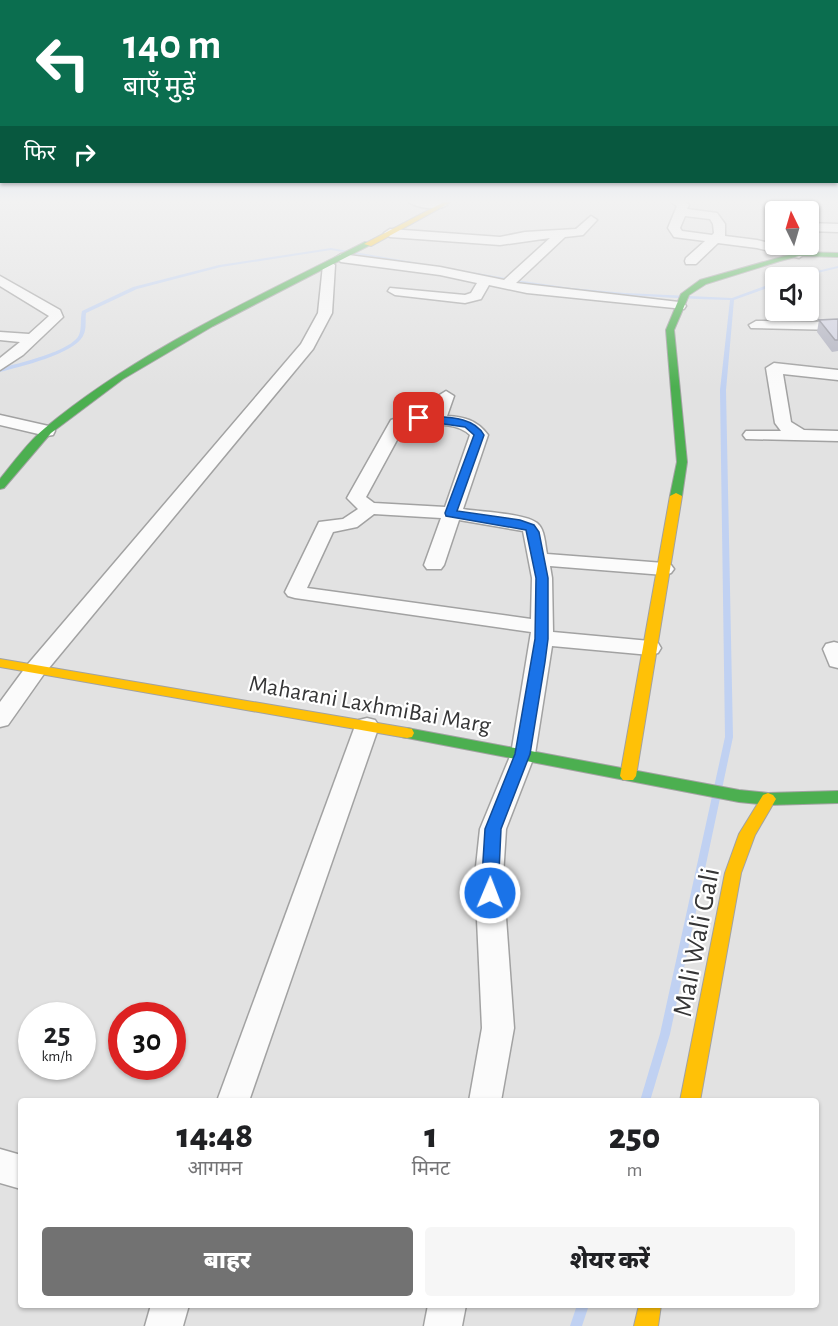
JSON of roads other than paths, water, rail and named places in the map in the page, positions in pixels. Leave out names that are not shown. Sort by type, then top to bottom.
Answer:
[{"type":"main road","points":[[0,486],[47,431],[120,377],[210,324],[330,264]]},
{"type":"main road","points":[[628,776],[682,462],[670,330],[682,300],[703,282],[764,264]]},
{"type":"main road","name":"Maharani LaxhmiBai Marg","points":[[0,663],[523,754],[667,784],[739,796],[768,799],[838,797]]},
{"type":"main road","name":"Mali Wali Gali","points":[[691,1098],[733,873],[747,834],[768,799]]},
{"type":"main road","points":[[646,1326],[649,1308]]},
{"type":"street","points":[[0,719],[36,669],[308,346],[325,313],[337,264]]},
{"type":"street","points":[[374,264],[440,271],[505,286],[682,300]]},
{"type":"street","points":[[505,286],[529,264]]},
{"type":"street","points":[[395,291],[465,299],[476,296],[485,281]]},
{"type":"street","points":[[0,365],[56,316],[55,313],[2,284]]},
{"type":"street","points":[[802,321],[805,326]]},
{"type":"street","points":[[756,325],[838,326]]},
{"type":"street","points":[[0,336],[32,339]]},
{"type":"street","points":[[796,435],[783,423],[774,368],[838,375]]},
{"type":"street","points":[[437,420],[446,396]]},
{"type":"street","points":[[434,565],[450,513],[479,435],[475,428],[468,424],[419,418],[397,424],[356,498],[369,508],[450,513],[520,523],[530,527],[542,578],[542,633],[523,754],[493,829],[489,876],[498,1028],[486,1098]]},
{"type":"street","points":[[0,420],[47,431]]},
{"type":"street","points":[[752,435],[838,436]]},
{"type":"street","points":[[369,508],[356,522],[326,526],[295,592],[542,633],[650,648]]},
{"type":"street","points":[[538,559],[664,569]]},
{"type":"street","points":[[838,650],[834,650],[838,661]]},
{"type":"street","points":[[234,1098],[367,726]]},
{"type":"street","points":[[0,1166],[18,1171]]},
{"type":"street","points":[[164,1326],[169,1308]]},
{"type":"street","points":[[443,1326],[446,1308]]},
{"type":"waterway","points":[[0,370],[65,349],[79,339],[82,333],[84,312],[135,288],[235,264]]},
{"type":"waterway","points":[[420,264],[504,278]]},
{"type":"waterway","points":[[819,271],[838,267]]},
{"type":"waterway","points":[[518,281],[598,292],[732,299]]},
{"type":"waterway","points":[[732,299],[765,287]]},
{"type":"waterway","points":[[646,1098],[665,1034],[729,737],[723,390],[732,299]]},
{"type":"waterway","points":[[576,1326],[582,1308]]}]
